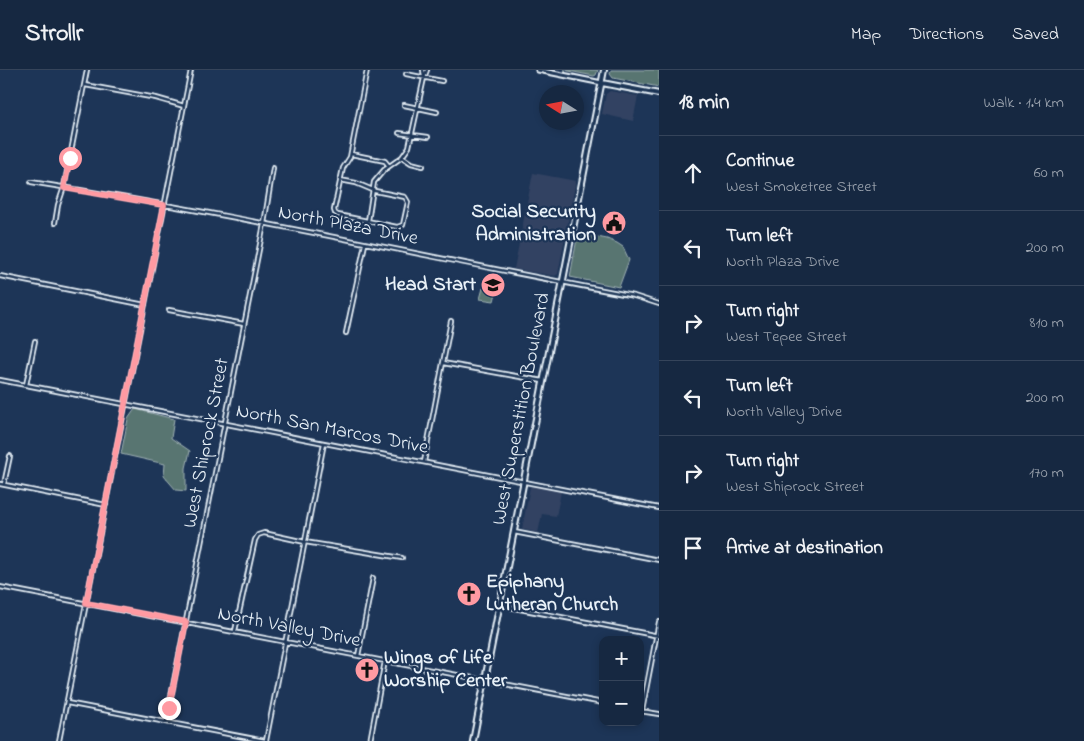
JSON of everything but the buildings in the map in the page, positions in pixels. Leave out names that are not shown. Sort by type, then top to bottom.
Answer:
[{"type":"main road","name":"West Superstition Boulevard","points":[[472,741],[604,70]]},
{"type":"main road","points":[[602,83],[659,94]]},
{"type":"street","points":[[55,223],[58,205],[64,188],[87,70]]},
{"type":"street","points":[[60,741],[191,70]]},
{"type":"street","points":[[340,180],[406,198],[408,202],[403,225],[401,227],[335,213],[340,180],[343,168],[351,154],[367,70]]},
{"type":"street","points":[[423,70],[424,78]]},
{"type":"street","points":[[368,221],[372,189],[378,176],[402,157],[409,147],[427,70]]},
{"type":"street","points":[[538,70],[602,83]]},
{"type":"street","points":[[406,74],[442,81]]},
{"type":"street","points":[[85,85],[184,106]]},
{"type":"street","points":[[404,105],[437,112]]},
{"type":"street","points":[[399,133],[428,138]]},
{"type":"street","points":[[351,154],[385,160],[389,166]]},
{"type":"street","points":[[402,157],[411,163],[423,166]]},
{"type":"street","name":"West Shiprock Street","points":[[166,722],[264,224],[273,168]]},
{"type":"street","name":"North Plaza Drive","points":[[31,182],[164,205],[563,282],[634,296],[659,304]]},
{"type":"street","points":[[346,333],[365,244]]},
{"type":"street","points":[[0,276],[145,305]]},
{"type":"street","points":[[169,310],[244,324]]},
{"type":"street","points":[[424,462],[451,321]]},
{"type":"street","points":[[26,385],[35,341]]},
{"type":"street","points":[[443,363],[543,382]]},
{"type":"street","name":"North San Marcos Drive","points":[[0,380],[659,508]]},
{"type":"street","points":[[67,703],[265,741],[324,443]]},
{"type":"street","points":[[4,485],[10,456]]},
{"type":"street","points":[[0,484],[106,504]]},
{"type":"street","points":[[514,532],[659,560]]},
{"type":"street","points":[[235,632],[255,540],[258,535],[264,533],[305,542],[402,558]]},
{"type":"street","points":[[358,656],[373,578]]},
{"type":"street","name":"North Valley Drive","points":[[0,586],[599,702]]},
{"type":"street","points":[[499,605],[658,635]]},
{"type":"street","points":[[644,698],[658,635],[659,622]]},
{"type":"street","points":[[370,741],[385,661]]},
{"type":"street","points":[[644,712],[659,714]]},
{"type":"shaded area","points":[[610,91],[638,96],[633,121],[602,114],[606,94]]},
{"type":"shaded area","points":[[533,173],[576,181],[558,274],[555,276],[514,269]]},
{"type":"shaded area","points":[[530,487],[561,492],[556,516],[542,514],[538,533],[522,529]]},
{"type":"green space","points":[[564,70],[598,70],[594,76]]},
{"type":"green space","points":[[611,70],[659,70],[659,87],[613,78],[610,74]]},
{"type":"green space","points":[[578,233],[607,239],[623,247],[629,260],[619,287],[570,277]]},
{"type":"green space","points":[[483,288],[497,289],[494,301],[480,299]]},
{"type":"green space","points":[[135,409],[174,419],[171,438],[190,451],[186,468],[186,491],[176,490],[164,476],[165,464],[121,454],[128,419]]},
{"type":"place","name":"Social Security Administration","points":[[614,223]]},
{"type":"place","name":"Head Start","points":[[493,285]]},
{"type":"place","name":"Epiphany Lutheran Church","points":[[469,594]]},
{"type":"place","name":"Wings of Life Worship Center","points":[[367,670]]},
{"type":"route","points":[[70,158],[64,188],[164,205],[86,603],[186,622],[169,708]]}]
